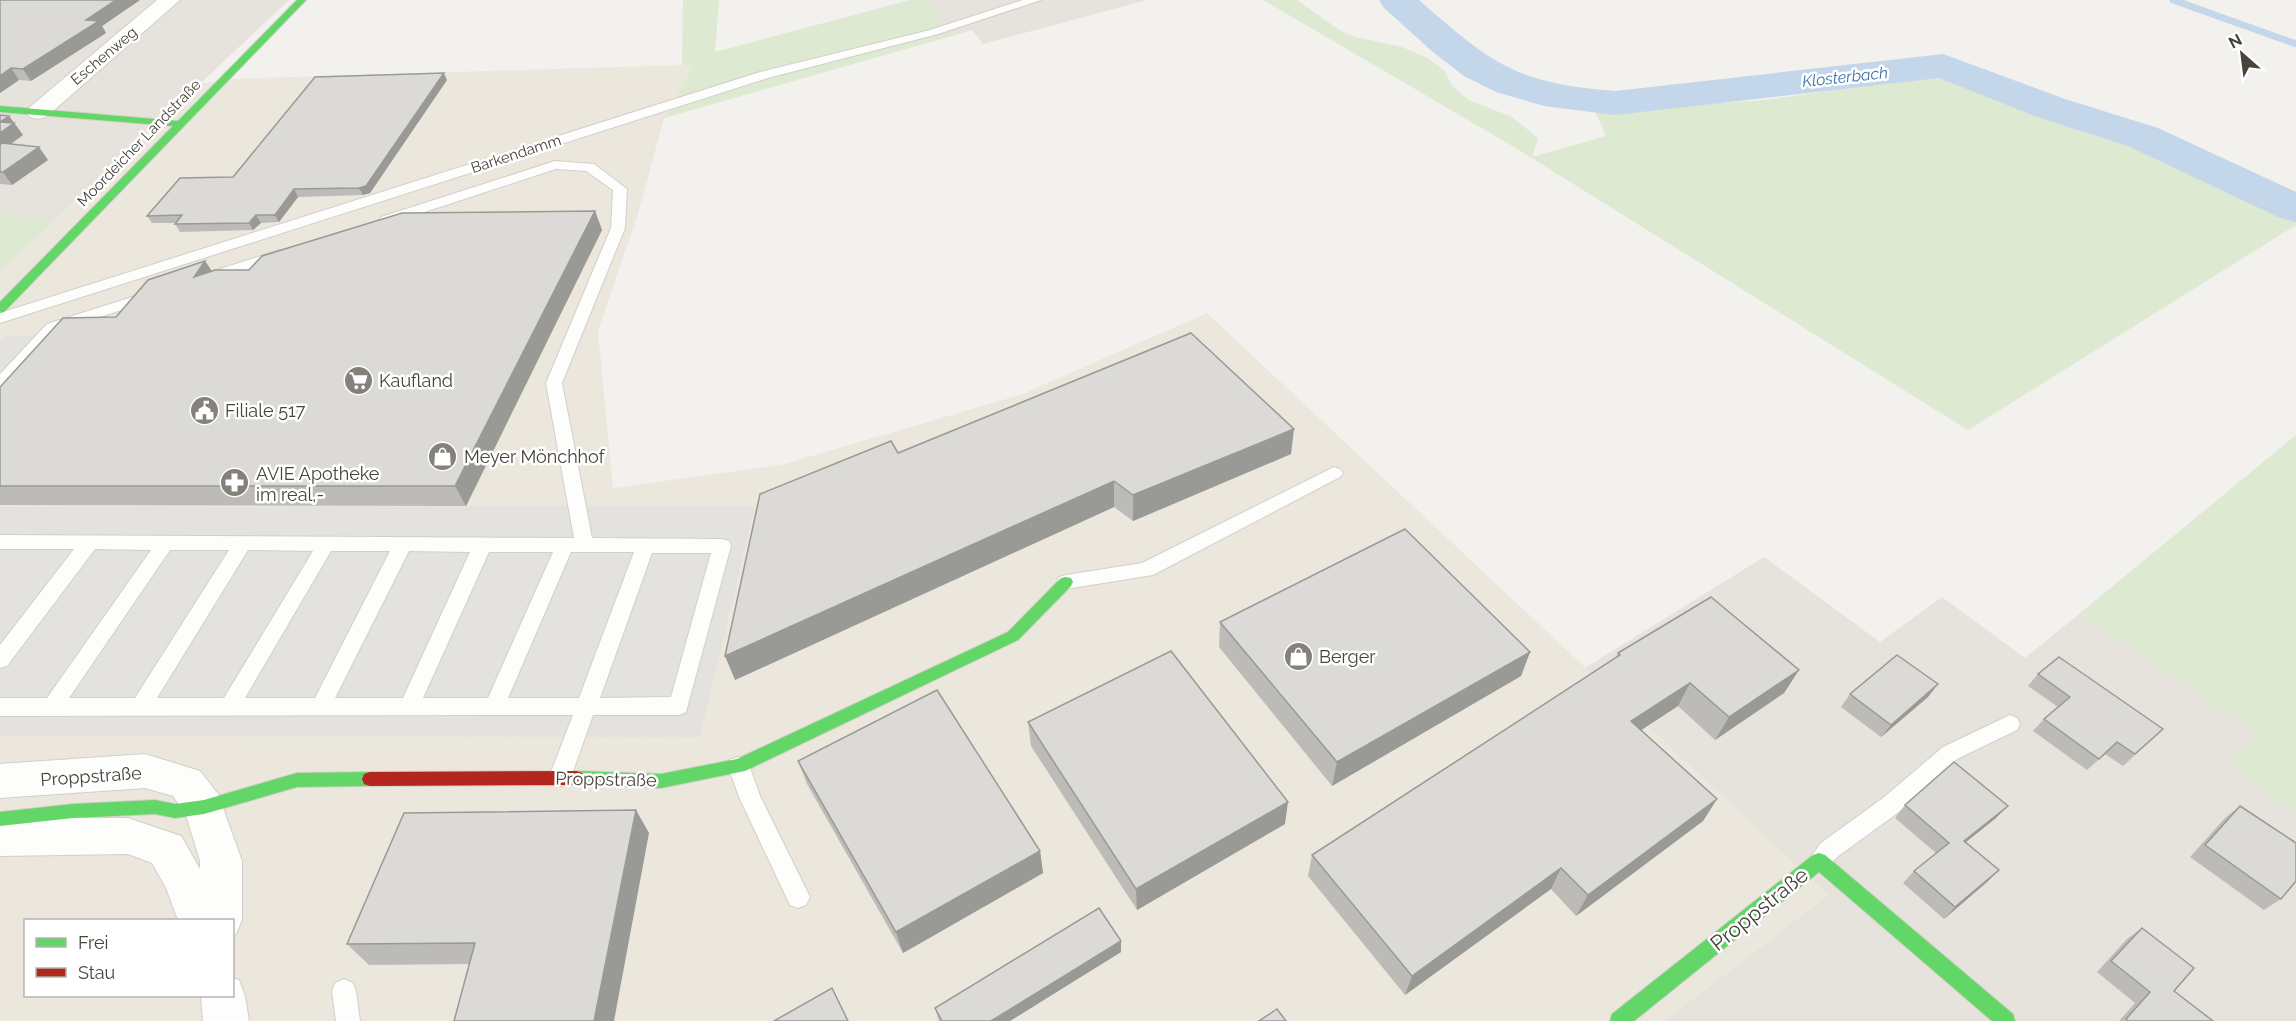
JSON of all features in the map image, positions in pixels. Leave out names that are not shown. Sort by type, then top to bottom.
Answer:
[{"type":"street","name":"Eschenweg","points":[[38,112],[170,0]]},
{"type":"street","name":"Moordeicher Landstraße","points":[[0,309],[302,0]]},
{"type":"street","name":"Eschenweg","points":[[0,109],[180,124]]},
{"type":"street","name":"Proppstraße","points":[[0,819],[73,811],[155,807],[175,811],[204,807],[297,780],[560,777],[661,781],[739,766],[1013,636],[1066,582]]},
{"type":"street","name":"Proppstraße","points":[[0,781],[145,771],[186,783],[204,807],[221,861],[221,919]]},
{"type":"street","points":[[166,849],[204,807]]},
{"type":"street","points":[[0,837],[128,836],[166,849],[184,880],[198,919]]},
{"type":"street","name":"Proppstraße","points":[[1619,1021],[1819,861],[2006,1021]]},
{"type":"street","points":[[223,997],[226,1021]]},
{"type":"lane","name":"Barkendamm","points":[[0,318],[764,75],[934,32],[1035,0]]},
{"type":"lane","points":[[366,226],[555,165],[589,167],[620,189],[618,228],[554,383],[575,545],[495,705]]},
{"type":"lane","points":[[187,284],[299,248]]},
{"type":"lane","points":[[0,384],[53,327],[165,291]]},
{"type":"lane","points":[[1066,582],[1146,570],[1334,473]]},
{"type":"lane","points":[[0,660],[90,542]]},
{"type":"lane","points":[[52,707],[166,542]]},
{"type":"lane","points":[[0,707],[679,706],[722,546],[166,542],[3,545]]},
{"type":"lane","points":[[141,707],[243,543]]},
{"type":"lane","points":[[230,706],[326,544]]},
{"type":"lane","points":[[321,706],[403,544]]},
{"type":"lane","points":[[409,706],[483,544]]},
{"type":"lane","points":[[560,777],[646,545]]},
{"type":"lane","points":[[1819,861],[1829,850],[1891,805],[1950,753],[2010,724]]},
{"type":"lane","points":[[739,766],[750,797],[798,897]]},
{"type":"lane","points":[[344,991],[348,1021]]},
{"type":"shaded area","points":[[0,0],[289,0],[53,222],[0,213]]},
{"type":"shaded area","points":[[926,0],[1147,0],[983,44],[972,30],[955,35],[939,19]]},
{"type":"shaded area","points":[[693,66],[664,118],[638,214],[598,331],[613,488],[781,465],[1020,395],[1207,313],[1828,895],[1664,1021],[0,1021],[0,271],[199,84],[233,79]]},
{"type":"shaded area","points":[[78,335],[0,424],[0,343],[6,336]]},
{"type":"shaded area","points":[[755,506],[700,737],[0,736],[0,507]]},
{"type":"shaded area","points":[[1764,557],[1880,642],[1942,597],[2025,658],[2079,614],[2257,733],[2231,768],[2296,813],[2296,1021],[1664,1021],[1828,895],[1585,668]]},
{"type":"green space","points":[[683,0],[719,0],[715,52],[910,0],[926,0],[939,19],[955,35],[664,118],[693,66],[682,65]]},
{"type":"green space","points":[[1263,0],[1297,0],[1339,30],[1355,37],[1402,47],[1427,58],[1444,70],[1453,87],[1469,100],[1512,117],[1538,138],[1532,157],[1606,136],[1595,111],[1765,100],[1928,77],[1960,80],[2021,105],[2143,146],[2296,219],[2296,225],[1968,430],[1514,147]]},
{"type":"green space","points":[[0,213],[53,222],[0,271]]},
{"type":"green space","points":[[2296,435],[2296,813],[2231,768],[2256,733],[2079,614]]},
{"type":"building","points":[[0,0],[116,0],[86,20],[99,21],[23,69],[11,68],[0,76]]},
{"type":"building","points":[[444,73],[366,186],[294,189],[275,215],[256,215],[249,223],[175,224],[182,215],[147,216],[180,178],[233,177],[315,77]]},
{"type":"building","points":[[0,115],[9,116],[0,122]]},
{"type":"building","points":[[0,122],[14,123],[0,133]]},
{"type":"building","points":[[2,143],[39,147],[0,172],[0,145]]},
{"type":"building","points":[[595,211],[455,486],[0,486],[0,387],[63,318],[116,317],[148,280],[205,261],[194,277],[215,270],[249,270],[262,256],[402,213]]},
{"type":"building","points":[[1191,333],[1294,429],[1133,495],[1114,481],[725,656],[760,494],[891,441],[898,453]]},
{"type":"building","points":[[1405,529],[1530,652],[1337,762],[1220,622]]},
{"type":"building","points":[[1711,597],[1799,670],[1729,717],[1690,683],[1631,721],[1717,799],[1588,895],[1561,868],[1412,976],[1312,855],[1620,655],[1618,653]]},
{"type":"building","points":[[1171,651],[1288,802],[1136,889],[1028,722]]},
{"type":"building","points":[[1897,655],[1938,684],[1891,725],[1850,694]]},
{"type":"building","points":[[2059,657],[2163,729],[2135,754],[2117,742],[2099,759],[2044,719],[2070,697],[2038,674]]},
{"type":"building","points":[[937,690],[1040,851],[896,932],[798,761]]},
{"type":"building","points":[[1954,762],[2008,806],[1964,841],[1999,870],[1955,907],[1914,871],[1949,843],[1905,805]]},
{"type":"building","points":[[2240,806],[2296,843],[2296,881],[2281,899],[2205,845]]},
{"type":"building","points":[[636,810],[594,1021],[454,1021],[475,943],[347,944],[404,813]]},
{"type":"building","points":[[1099,908],[1121,941],[991,1021],[942,1021],[935,1008]]},
{"type":"building","points":[[2142,928],[2194,968],[2174,991],[2213,1021],[2128,1021],[2126,1019],[2150,992],[2111,961]]},
{"type":"building","points":[[832,988],[848,1021],[774,1021]]},
{"type":"building","points":[[1277,1009],[1286,1021],[1259,1021]]},
{"type":"waterway","name":"Klosterbach","points":[[1397,0],[1458,53],[1494,77],[1527,90],[1579,100],[1615,103],[1943,66],[2051,108],[2143,137],[2296,209]]},
{"type":"waterway","points":[[2173,0],[2296,44]]},
{"type":"traffic: fast","points":[[0,309],[302,0]]},
{"type":"traffic: fast","points":[[0,109],[180,124]]},
{"type":"traffic: fast","points":[[576,778],[661,781],[739,766],[1013,636],[1066,582]]},
{"type":"traffic: fast","points":[[0,819],[73,811],[155,807],[175,811],[204,807],[297,780],[370,779]]},
{"type":"traffic: fast","points":[[1619,1021],[1819,861],[2006,1021]]},
{"type":"traffic: jam","points":[[370,779],[576,778]]},
{"type":"place","name":"Kaufland","points":[[358,380]]},
{"type":"place","name":"Filiale 517","points":[[204,410]]},
{"type":"place","name":"Meyer Mönchhof","points":[[443,456]]},
{"type":"place","name":"AVIE Apotheke im real,-","points":[[235,483]]},
{"type":"place","name":"Berger","points":[[1298,656]]}]
